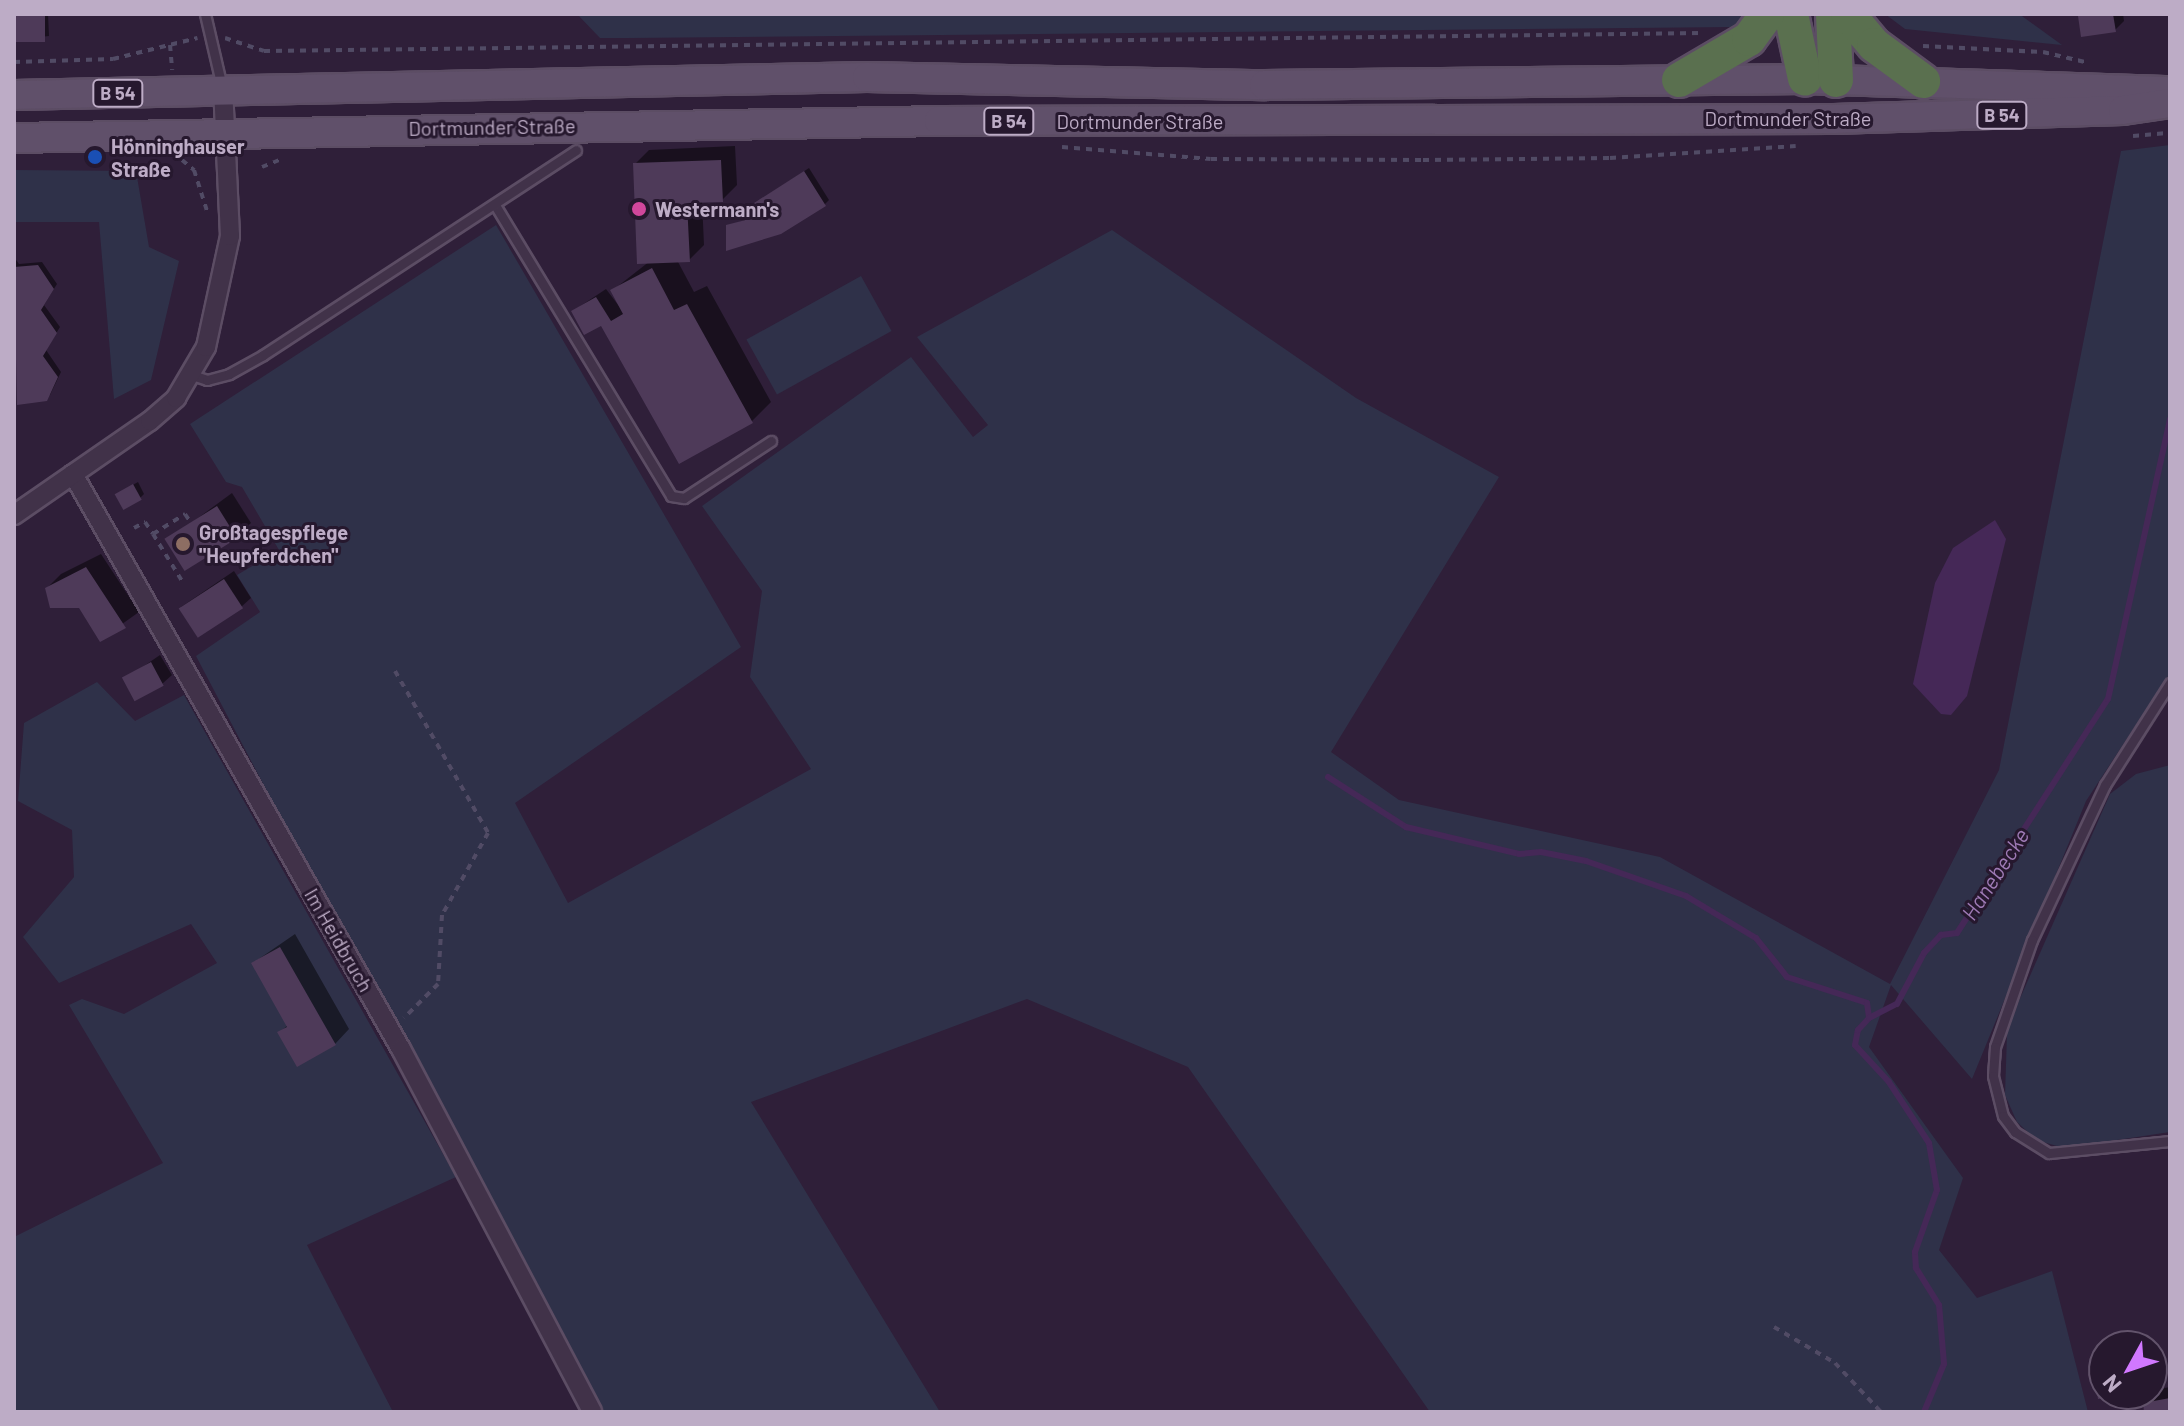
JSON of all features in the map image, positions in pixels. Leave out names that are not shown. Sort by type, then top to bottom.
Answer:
[{"type":"highway","points":[[1679,80],[1749,39],[1767,14]]},
{"type":"highway","points":[[1791,14],[1823,95]]},
{"type":"highway","points":[[1823,95],[1833,14]]},
{"type":"highway","points":[[1848,14],[1874,45],[1923,81]]},
{"type":"main road","name":"Dortmunder Straße","points":[[14,95],[867,77],[1264,85],[1679,80],[1823,95],[2123,110],[2170,103]]},
{"type":"main road","name":"Dortmunder Straße","points":[[14,138],[939,121],[1792,118],[1823,95],[1923,81],[2170,91]]},
{"type":"street","points":[[14,515],[150,421],[192,375],[218,306],[230,236],[223,90]]},
{"type":"street","name":"Im Heidbruch","points":[[73,474],[391,1031],[592,1412]]},
{"type":"lane","points":[[205,14],[213,35],[223,90]]},
{"type":"lane","points":[[192,375],[207,380],[229,374],[263,355],[576,150]]},
{"type":"lane","points":[[495,205],[671,496],[684,498],[771,441]]},
{"type":"lane","points":[[2170,683],[2105,785],[2032,940],[1995,1047],[1993,1076],[2003,1116],[2015,1132],[2049,1153],[2170,1141]]},
{"type":"path","points":[[14,62],[113,59],[213,35],[264,51],[1706,33]]},
{"type":"path","points":[[1911,44],[2043,52],[2100,65]]},
{"type":"path","points":[[1046,146],[1211,159],[1423,160],[1610,158],[1804,145]]},
{"type":"path","points":[[176,155],[194,170],[209,217]]},
{"type":"path","points":[[262,167],[284,158]]},
{"type":"path","points":[[153,534],[185,514],[191,523]]},
{"type":"path","points":[[134,528],[145,522],[182,581]]},
{"type":"path","points":[[391,1031],[438,984],[442,915],[488,833],[395,671]]},
{"type":"path","points":[[1774,1327],[1835,1363],[1881,1412]]},
{"type":"shaded area","points":[[577,14],[1748,14],[1734,27],[600,38]]},
{"type":"shaded area","points":[[1885,14],[2019,14],[2062,45],[1905,29]]},
{"type":"shaded area","points":[[2170,145],[2170,673],[2086,801],[1972,1079],[1891,985],[1869,1047],[1963,1178],[1939,1250],[1977,1298],[2052,1271],[2088,1412],[1430,1412],[1188,1067],[1027,999],[751,1102],[940,1412],[593,1412],[196,656],[260,612],[237,575],[279,550],[242,487],[226,482],[190,424],[496,225],[741,647],[515,803],[568,903],[811,769],[750,677],[762,591],[702,506],[911,357],[973,437],[988,425],[917,337],[1112,230],[1356,398],[1499,477],[1331,752],[1399,800],[1660,857],[1890,984],[1999,770],[2121,151]]},
{"type":"shaded area","points":[[14,170],[136,171],[149,247],[179,261],[151,380],[114,399],[99,222],[14,222]]},
{"type":"shaded area","points":[[861,276],[892,331],[777,395],[746,340]]},
{"type":"shaded area","points":[[1995,520],[2006,539],[1967,696],[1951,715],[1941,714],[1913,684],[1935,583],[1953,548]]},
{"type":"shaded area","points":[[97,682],[135,721],[184,695],[456,1177],[307,1245],[393,1412],[14,1412],[14,1237],[163,1163],[69,1005],[82,999],[124,1014],[217,963],[191,924],[59,983],[23,937],[74,877],[72,830],[18,801],[24,723]]},
{"type":"shaded area","points":[[2170,765],[2170,1132],[2064,1148],[2036,1140],[2017,1122],[2005,1095],[2007,1034],[2018,1003],[2110,794],[2136,774]]},
{"type":"building","points":[[14,14],[45,14],[45,42],[14,42]]},
{"type":"building","points":[[2113,14],[2116,32],[2081,37],[2078,16]]},
{"type":"building","points":[[721,160],[723,202],[687,203],[690,262],[637,264],[633,163]]},
{"type":"building","points":[[804,171],[826,206],[781,234],[726,251],[726,225],[761,216],[754,203]]},
{"type":"building","points":[[38,265],[54,289],[41,310],[57,333],[43,356],[58,377],[47,401],[17,405],[14,267]]},
{"type":"building","points":[[652,268],[674,310],[687,304],[753,423],[679,464],[601,326],[584,335],[571,311],[596,297],[611,321],[623,314],[610,290]]},
{"type":"building","points":[[133,484],[142,500],[123,510],[115,494]]},
{"type":"building","points":[[217,506],[237,538],[185,571],[164,539]]},
{"type":"building","points":[[86,567],[126,628],[100,642],[79,608],[50,608],[45,588]]},
{"type":"building","points":[[224,579],[243,608],[198,638],[179,608]]},
{"type":"building","points":[[151,662],[164,686],[135,701],[122,677]]},
{"type":"building","points":[[280,947],[336,1045],[297,1067],[277,1032],[287,1027],[251,963]]},
{"type":"building","points":[[2168,1398],[2170,1412],[2144,1412],[2168,1410]]},
{"type":"waterway","name":"Hanebecke","points":[[1924,1412],[1944,1364],[1939,1305],[1916,1268],[1915,1252],[1937,1190],[1929,1143],[1889,1082],[1855,1045],[1858,1030],[1869,1018],[1897,1004],[1924,953],[1941,935],[1957,933],[2108,699],[2170,419]]},
{"type":"waterway","points":[[1328,777],[1406,827],[1519,854],[1541,852],[1586,861],[1686,896],[1756,938],[1787,977],[1867,1003],[1869,1018]]},
{"type":"place","name":"Hönninghauser Straße","points":[[95,157]]},
{"type":"place","name":"Westermann's","points":[[639,209]]},
{"type":"place","name":"Großtagespflege \"Heupferdchen\"","points":[[183,544]]}]
